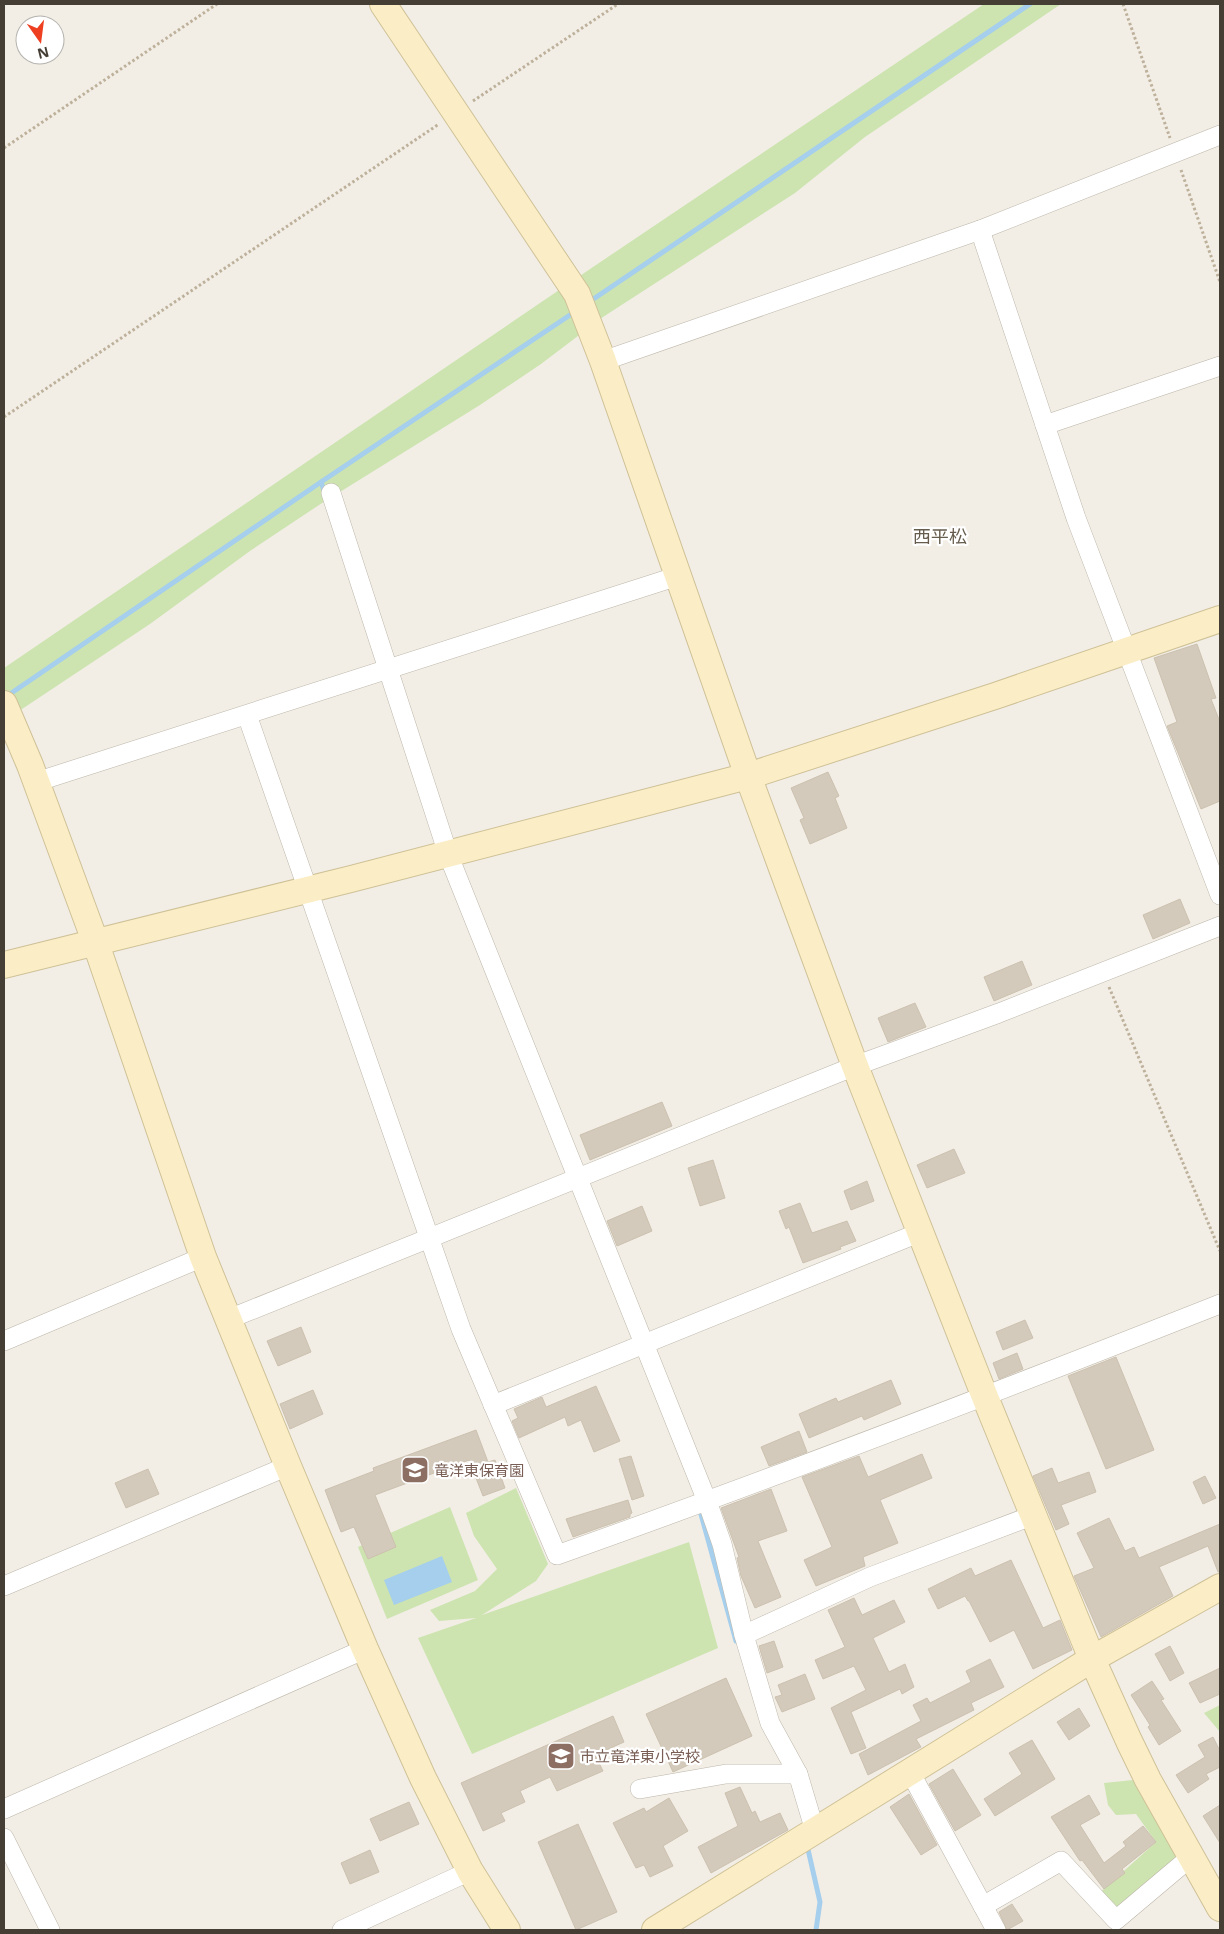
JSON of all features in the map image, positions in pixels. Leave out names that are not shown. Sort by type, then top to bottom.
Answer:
[{"type":"street","points":[[383,4],[577,294],[603,361],[748,776],[855,1066],[985,1397],[1092,1659],[1148,1780],[1220,1908]]},
{"type":"street","points":[[603,361],[980,230],[1220,135]]},
{"type":"street","points":[[980,230],[1076,518],[1220,895]]},
{"type":"street","points":[[1045,425],[1220,366]]},
{"type":"street","points":[[330,493],[448,854],[707,1501],[722,1544],[744,1635],[770,1723],[798,1774],[814,1831]]},
{"type":"street","points":[[36,782],[678,576]]},
{"type":"street","points":[[4,965],[448,854],[748,776],[995,696],[1220,619]]},
{"type":"street","points":[[4,704],[36,782],[95,942],[203,1257],[288,1466],[365,1649],[424,1778],[470,1872],[507,1930]]},
{"type":"street","points":[[247,715],[462,1329],[557,1555],[985,1397],[1220,1304]]},
{"type":"street","points":[[228,1319],[855,1066],[1104,973],[1220,926]]},
{"type":"street","points":[[493,1405],[921,1232]]},
{"type":"street","points":[[4,1341],[203,1257]]},
{"type":"street","points":[[4,1586],[288,1466]]},
{"type":"street","points":[[744,1635],[870,1577],[1034,1515]]},
{"type":"street","points":[[655,1930],[1092,1659],[1220,1587]]},
{"type":"street","points":[[4,1809],[365,1649]]},
{"type":"street","points":[[910,1772],[996,1930]]},
{"type":"street","points":[[640,1789],[726,1774],[798,1774]]},
{"type":"street","points":[[4,1838],[50,1930]]},
{"type":"street","points":[[983,1906],[1061,1861],[1116,1920],[1192,1856]]},
{"type":"street","points":[[342,1930],[470,1872]]},
{"type":"path","points":[[4,148],[217,4]]},
{"type":"path","points":[[4,417],[618,4]]},
{"type":"path","points":[[1104,973],[1220,1251]]},
{"type":"green space","points":[[984,4],[1061,4],[865,137],[795,193],[603,317],[541,364],[480,405],[319,505],[250,551],[150,624],[4,721],[4,668],[593,267]]},
{"type":"green space","points":[[516,1488],[548,1564],[536,1581],[482,1615],[689,1542],[718,1648],[472,1754],[418,1638],[476,1618],[439,1621],[430,1610],[475,1591],[497,1569],[474,1536],[466,1513]]},
{"type":"green space","points":[[450,1507],[478,1580],[387,1619],[358,1547]]},
{"type":"green space","points":[[1220,1705],[1220,1732],[1204,1713]]},
{"type":"green space","points":[[1133,1780],[1155,1813],[1177,1854],[1164,1880],[1116,1920],[1095,1897],[1156,1842],[1136,1814],[1116,1815],[1108,1805],[1104,1783]]},
{"type":"water","points":[[442,1556],[452,1582],[394,1605],[384,1580]]},
{"type":"building","points":[[1197,644],[1216,698],[1211,699],[1220,722],[1220,801],[1201,809],[1167,726],[1177,722],[1154,658]]},
{"type":"building","points":[[828,772],[839,796],[835,798],[847,828],[810,844],[800,820],[804,818],[791,788]]},
{"type":"building","points":[[1180,899],[1190,923],[1153,939],[1143,915]]},
{"type":"building","points":[[1022,961],[1032,985],[994,1001],[984,977]]},
{"type":"building","points":[[915,1003],[926,1027],[888,1042],[878,1018]]},
{"type":"building","points":[[662,1102],[672,1126],[590,1160],[580,1135]]},
{"type":"building","points":[[954,1149],[965,1173],[927,1188],[917,1165]]},
{"type":"building","points":[[713,1160],[725,1198],[700,1206],[688,1168]]},
{"type":"building","points":[[867,1181],[874,1201],[851,1210],[844,1191]]},
{"type":"building","points":[[800,1203],[812,1233],[847,1221],[856,1241],[840,1247],[841,1249],[803,1263],[789,1227],[786,1229],[779,1211]]},
{"type":"building","points":[[642,1206],[652,1231],[617,1246],[607,1221]]},
{"type":"building","points":[[1025,1320],[1033,1338],[1003,1350],[996,1332]]},
{"type":"building","points":[[301,1327],[311,1352],[278,1366],[267,1341]]},
{"type":"building","points":[[1017,1353],[1023,1369],[999,1379],[993,1363]]},
{"type":"building","points":[[1116,1357],[1154,1450],[1106,1469],[1068,1376]]},
{"type":"building","points":[[891,1380],[901,1404],[864,1420],[862,1416],[809,1438],[799,1414],[836,1398],[838,1402]]},
{"type":"building","points":[[596,1386],[620,1441],[594,1452],[581,1420],[568,1426],[565,1417],[519,1438],[512,1421],[518,1418],[514,1409],[542,1397],[546,1407]]},
{"type":"building","points":[[313,1390],[323,1414],[290,1429],[280,1404]]},
{"type":"building","points":[[476,1430],[488,1462],[495,1460],[505,1488],[483,1496],[469,1460],[375,1495],[396,1547],[368,1559],[354,1527],[341,1532],[325,1490],[374,1471],[373,1468]]},
{"type":"building","points":[[799,1431],[807,1452],[769,1466],[761,1447]]},
{"type":"building","points":[[922,1454],[932,1478],[880,1500],[898,1543],[863,1557],[865,1566],[816,1586],[804,1560],[832,1547],[802,1477],[859,1456],[868,1477]]},
{"type":"building","points":[[631,1456],[644,1496],[632,1500],[619,1459]]},
{"type":"building","points":[[1052,1468],[1058,1483],[1089,1472],[1096,1492],[1061,1505],[1069,1524],[1056,1530],[1033,1476]]},
{"type":"building","points":[[148,1469],[159,1494],[126,1508],[115,1483]]},
{"type":"building","points":[[1205,1476],[1216,1498],[1203,1504],[1193,1482]]},
{"type":"building","points":[[771,1489],[787,1531],[758,1541],[781,1597],[755,1608],[741,1576],[737,1558],[739,1557],[721,1508]]},
{"type":"building","points":[[628,1500],[632,1513],[630,1517],[573,1537],[566,1519]]},
{"type":"building","points":[[1109,1518],[1125,1551],[1134,1547],[1139,1558],[1220,1524],[1220,1572],[1218,1572],[1208,1546],[1159,1567],[1173,1596],[1101,1637],[1074,1576],[1094,1568],[1077,1533]]},
{"type":"building","points":[[1011,1560],[1043,1628],[1060,1620],[1072,1650],[1033,1669],[1014,1630],[990,1642],[965,1596],[938,1609],[928,1589],[971,1568],[975,1576]]},
{"type":"building","points":[[854,1598],[862,1615],[894,1600],[905,1622],[873,1638],[889,1672],[905,1664],[914,1687],[902,1694],[900,1689],[851,1712],[866,1748],[851,1754],[831,1708],[866,1690],[854,1666],[823,1679],[815,1660],[845,1647],[828,1610]]},
{"type":"building","points":[[774,1641],[783,1667],[767,1673],[759,1646]]},
{"type":"building","points":[[1170,1646],[1184,1673],[1170,1681],[1155,1654]]},
{"type":"building","points":[[990,1659],[1004,1687],[971,1703],[974,1710],[916,1739],[921,1747],[868,1775],[859,1754],[921,1721],[913,1705],[927,1698],[930,1703],[971,1682],[966,1671]]},
{"type":"building","points":[[1220,1668],[1220,1694],[1200,1703],[1189,1683]]},
{"type":"building","points":[[805,1674],[815,1699],[782,1712],[775,1697],[782,1695],[778,1685]]},
{"type":"building","points":[[726,1678],[752,1736],[673,1772],[646,1714]]},
{"type":"building","points":[[1152,1681],[1164,1699],[1161,1700],[1181,1731],[1159,1745],[1148,1727],[1150,1725],[1131,1695]]},
{"type":"building","points":[[1079,1708],[1090,1726],[1069,1740],[1057,1722]]},
{"type":"building","points":[[613,1716],[624,1742],[595,1755],[603,1771],[557,1791],[550,1777],[520,1791],[525,1802],[501,1813],[505,1821],[483,1831],[461,1783]]},
{"type":"building","points":[[1213,1737],[1220,1751],[1220,1767],[1206,1774],[1209,1779],[1188,1793],[1176,1775],[1205,1757],[1198,1745]]},
{"type":"building","points":[[1032,1740],[1055,1779],[995,1816],[984,1799],[1022,1774],[1009,1753]]},
{"type":"building","points":[[953,1769],[981,1815],[955,1831],[929,1784]]},
{"type":"building","points":[[740,1787],[752,1813],[755,1811],[760,1822],[780,1813],[788,1830],[711,1873],[698,1847],[738,1826],[725,1793]]},
{"type":"building","points":[[909,1794],[937,1845],[921,1855],[890,1807]]},
{"type":"building","points":[[1089,1795],[1100,1814],[1080,1825],[1104,1863],[1126,1846],[1123,1842],[1143,1826],[1156,1842],[1122,1869],[1125,1873],[1104,1889],[1082,1860],[1080,1861],[1051,1817]]},
{"type":"building","points":[[669,1798],[688,1831],[663,1846],[673,1866],[650,1877],[644,1865],[636,1868],[613,1823],[644,1808],[646,1812]]},
{"type":"building","points":[[409,1802],[419,1824],[380,1841],[370,1819]]},
{"type":"building","points":[[1220,1805],[1220,1843],[1203,1816]]},
{"type":"building","points":[[578,1824],[617,1912],[576,1930],[538,1842]]},
{"type":"building","points":[[370,1850],[379,1872],[350,1884],[341,1863]]},
{"type":"building","points":[[1012,1904],[1023,1921],[1007,1930],[999,1912]]},
{"type":"waterway","points":[[589,302],[1030,4]]},
{"type":"waterway","points":[[7,696],[576,311]]},
{"type":"waterway","points":[[321,482],[325,493]]},
{"type":"waterway","points":[[699,1507],[736,1641]]},
{"type":"waterway","points":[[807,1845],[820,1902],[816,1930]]},
{"type":"place","name":"竜洋東保育園","points":[[415,1470]]},
{"type":"place","name":"市立竜洋東小学校","points":[[561,1756]]},
{"type":"district","name":"西平松","points":[[940,536]]}]
